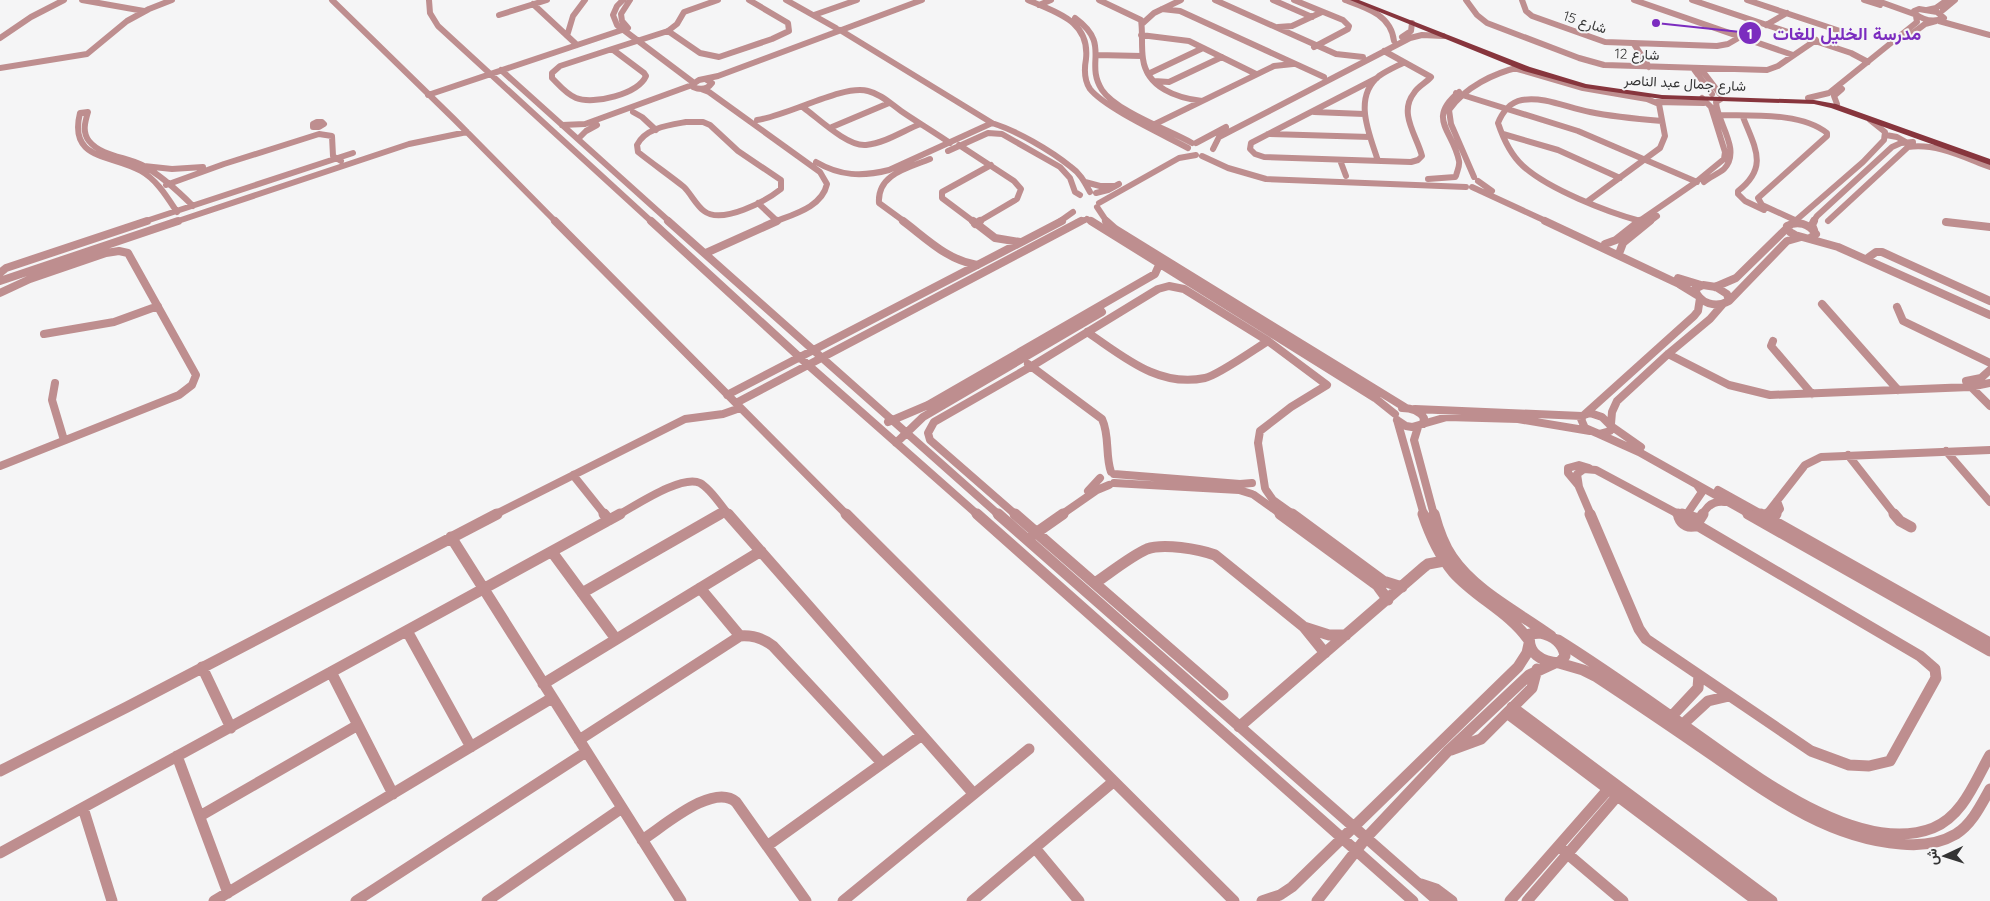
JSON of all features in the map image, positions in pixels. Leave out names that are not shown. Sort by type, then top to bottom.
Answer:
[{"type":"main road","name":"شارع جمال عبد الناصر","points":[[1354,0],[1518,67],[1565,81],[1646,96],[1836,100],[1990,158]]},
{"type":"main road","name":"شارع جمال عبد الناصر","points":[[1364,0],[1519,62],[1570,78],[1626,89],[1814,102],[1834,106],[1990,162]]},
{"type":"street","points":[[0,38],[27,20],[64,0]]},
{"type":"street","points":[[82,0],[144,12]]},
{"type":"street","points":[[0,68],[87,54],[114,30],[144,12],[172,0]]},
{"type":"street","points":[[332,0],[467,132],[1112,782],[1235,901]]},
{"type":"street","points":[[429,0],[428,8],[432,18],[807,364],[1413,901]]},
{"type":"street","points":[[499,15],[547,0]]},
{"type":"street","points":[[567,36],[569,24],[584,0]]},
{"type":"street","points":[[623,0],[617,6],[613,20],[820,172],[825,178],[826,190],[813,205],[706,253]]},
{"type":"street","points":[[626,29],[620,20],[620,15],[621,10],[630,0]]},
{"type":"street","points":[[612,49],[644,73],[645,80],[643,83],[602,99],[584,100],[575,98],[552,78],[553,71],[560,66],[612,49],[668,31],[677,24],[684,12],[718,0]]},
{"type":"street","points":[[668,31],[700,53],[719,57],[772,39],[789,31],[788,23],[749,0]]},
{"type":"street","points":[[786,0],[814,15],[1060,167],[1070,178],[1074,192],[1080,195],[1117,186],[1180,151],[1378,55],[1408,37],[1413,29],[1412,24]]},
{"type":"street","points":[[795,0],[812,10],[814,15]]},
{"type":"street","points":[[814,15],[848,1],[857,0]]},
{"type":"street","points":[[562,125],[585,124],[922,0]]},
{"type":"street","points":[[1028,0],[1041,2],[1086,26],[1094,37],[1096,77],[1102,91],[1118,104],[1156,123],[1191,146],[1199,156],[1228,168],[1266,178],[1469,187],[1477,185],[1449,119],[1451,106],[1460,94],[1499,71],[1518,67],[1533,75],[1588,90],[1656,102],[1684,101],[1704,103],[1700,98]]},
{"type":"street","points":[[1041,2],[1051,0]]},
{"type":"street","points":[[1099,0],[1134,15],[1154,13],[1179,1],[1180,11]]},
{"type":"street","points":[[1108,5],[1119,0]]},
{"type":"street","points":[[1207,0],[1343,56],[1363,57]]},
{"type":"street","points":[[1215,0],[1309,42],[1343,60],[1344,66]]},
{"type":"street","points":[[1273,0],[1312,17]]},
{"type":"street","points":[[1294,0],[1343,20],[1349,26],[1348,29],[1316,46]]},
{"type":"street","points":[[1345,0],[1372,11],[1383,18],[1394,33],[1394,41]]},
{"type":"street","name":"شارع 15","points":[[1522,0],[1526,11],[1537,18],[1598,40],[1634,44],[1721,46],[1740,37]]},
{"type":"street","points":[[1635,0],[1793,55]]},
{"type":"street","points":[[1692,0],[1815,40],[1851,53],[1868,62]]},
{"type":"street","points":[[1698,0],[1767,24],[1787,13]]},
{"type":"street","points":[[1747,0],[1843,32]]},
{"type":"street","points":[[1864,0],[1889,8],[1904,8]]},
{"type":"street","points":[[1875,0],[1904,8]]},
{"type":"street","points":[[1882,0],[1916,13],[1940,18],[1990,34]]},
{"type":"street","points":[[1890,0],[1904,8]]},
{"type":"street","points":[[1916,13],[1936,8],[1947,0]]},
{"type":"street","points":[[1826,94],[1836,100],[1923,25],[1940,18],[1943,10],[1956,0]]},
{"type":"street","name":"شارع 12","points":[[1468,1],[1477,15],[1487,23],[1579,58],[1604,65],[1767,70],[1778,66],[1815,40]]},
{"type":"street","points":[[1041,2],[1066,18],[1082,32],[1086,43],[1085,78],[1094,93],[1111,107],[1148,127],[1191,146],[1206,144],[1232,165],[1257,172],[1422,180],[1464,174],[1476,179],[1487,189],[1682,280],[1715,287],[1727,294],[1726,303]]},
{"type":"street","points":[[533,4],[577,45]]},
{"type":"street","points":[[1162,9],[1180,11],[1324,77]]},
{"type":"street","points":[[1927,10],[1940,18]]},
{"type":"street","points":[[1275,27],[1292,26],[1322,12]]},
{"type":"street","points":[[1126,13],[1141,29],[1189,41],[1256,74]]},
{"type":"street","points":[[1141,29],[1154,13]]},
{"type":"street","points":[[1808,98],[1826,94],[1868,62],[1917,22],[1916,13]]},
{"type":"street","points":[[1134,15],[1141,29],[1142,56],[1148,74],[1165,90],[1180,98],[1202,101]]},
{"type":"street","points":[[1292,26],[1293,34]]},
{"type":"street","points":[[428,94],[626,29]]},
{"type":"street","points":[[578,139],[583,132],[592,127],[644,108],[698,84],[712,83],[840,31]]},
{"type":"street","points":[[1098,205],[1179,158],[1199,156],[1213,151],[1219,137],[1344,66],[1394,41],[1422,35],[1444,36]]},
{"type":"street","points":[[1815,40],[1873,57]]},
{"type":"street","points":[[1309,42],[1324,42]]},
{"type":"street","points":[[1324,42],[1327,49]]},
{"type":"street","points":[[1634,44],[1649,67]]},
{"type":"street","points":[[1148,74],[1203,48]]},
{"type":"street","points":[[1384,51],[1431,77],[1411,97],[1407,109],[1422,156],[1418,160],[1411,162],[1264,157],[1252,151],[1251,143],[1377,78],[1403,62]]},
{"type":"street","points":[[1096,55],[1142,56]]},
{"type":"street","points":[[1378,55],[1394,58]]},
{"type":"street","points":[[1274,66],[1277,63],[1278,56]]},
{"type":"street","points":[[1165,90],[1165,86],[1169,82],[1222,57]]},
{"type":"street","points":[[1503,60],[1502,67],[1492,77],[1448,100],[1442,114],[1443,124],[1459,160],[1454,181],[1679,284],[1708,303],[1726,303]]},
{"type":"street","points":[[1148,127],[1274,66],[1295,64]]},
{"type":"street","points":[[1693,68],[1717,96]]},
{"type":"street","points":[[1701,69],[1717,96],[1713,107]]},
{"type":"street","points":[[501,70],[706,253],[820,358],[1438,901]]},
{"type":"street","points":[[1492,77],[1533,75]]},
{"type":"street","points":[[1377,78],[1365,98],[1364,114],[1378,161]]},
{"type":"street","points":[[1154,81],[1169,82]]},
{"type":"street","points":[[698,84],[709,87],[712,83]]},
{"type":"street","points":[[771,124],[781,117],[845,91],[868,90],[950,142]]},
{"type":"street","points":[[1460,94],[1578,131],[1700,181]]},
{"type":"street","points":[[1180,98],[1183,110]]},
{"type":"street","points":[[1700,98],[1713,107],[1718,116],[1722,131]]},
{"type":"street","points":[[1640,221],[1588,201],[1531,173],[1516,158],[1498,123],[1500,117],[1517,101],[1533,99],[1601,114],[1662,121]]},
{"type":"street","points":[[1588,201],[1657,152],[1665,136],[1659,105],[1656,102]]},
{"type":"street","points":[[832,127],[889,103]]},
{"type":"street","points":[[1325,105],[1339,113]]},
{"type":"street","points":[[1620,251],[1623,238],[1633,226],[1700,181],[1719,173],[1726,167],[1730,153],[1713,107]]},
{"type":"street","points":[[644,108],[646,113],[663,127]]},
{"type":"street","points":[[804,108],[854,143],[861,145],[877,142],[920,124]]},
{"type":"street","points":[[176,212],[161,187],[140,171],[94,154],[84,146],[77,132],[76,125],[80,113],[88,112],[83,129],[86,137],[95,148],[141,166],[169,183],[193,206]]},
{"type":"street","points":[[632,112],[642,117],[656,130]]},
{"type":"street","points":[[1310,112],[1364,114]]},
{"type":"street","points":[[1718,116],[1802,119],[1819,125],[1828,133],[1827,136],[1758,198]]},
{"type":"street","points":[[757,120],[781,117]]},
{"type":"street","points":[[1738,191],[1750,180],[1757,167],[1756,157],[1743,117]]},
{"type":"street","points":[[757,120],[826,169],[848,175],[873,174],[889,170],[992,124]]},
{"type":"street","points":[[1870,120],[1883,129],[1886,136]]},
{"type":"street","points":[[320,121],[325,134]]},
{"type":"street","points":[[686,122],[703,122],[710,125],[738,152],[781,180],[781,189],[777,194],[731,214],[716,215],[704,211],[686,190],[638,152],[636,147],[638,142],[643,136],[656,130],[686,122]]},
{"type":"street","points":[[1283,126],[1300,135]]},
{"type":"street","points":[[0,771],[451,537],[685,419],[723,414],[807,364],[1072,224],[1095,216],[1100,198],[1093,193],[1078,172],[1064,161],[1012,129],[988,133],[948,151]]},
{"type":"street","points":[[0,281],[366,158],[420,141],[467,132]]},
{"type":"street","points":[[161,187],[224,164],[316,135],[325,134],[332,136],[332,154],[336,159],[348,164]]},
{"type":"street","points":[[1268,134],[1370,137]]},
{"type":"street","points":[[1504,134],[1558,150],[1620,178]]},
{"type":"street","points":[[1886,136],[1897,137],[1906,142]]},
{"type":"street","points":[[1715,287],[1736,278],[1792,224],[1863,162],[1886,136]]},
{"type":"street","points":[[1810,234],[1814,220],[1896,145],[1906,142],[1937,144]]},
{"type":"street","points":[[333,143],[342,151],[366,158]]},
{"type":"street","points":[[959,145],[1017,183],[1021,193],[1012,203],[975,224]]},
{"type":"street","points":[[1828,221],[1908,147],[1923,146],[1943,150],[1990,167]]},
{"type":"street","points":[[0,273],[6,268],[352,153]]},
{"type":"street","points":[[1880,158],[1890,162]]},
{"type":"street","points":[[930,159],[890,176],[884,181],[878,192],[880,203],[949,256],[960,262],[978,265]]},
{"type":"street","points":[[1338,160],[1344,176]]},
{"type":"street","points":[[141,166],[180,169],[224,164]]},
{"type":"street","points":[[992,165],[949,187],[941,195],[944,201],[995,238],[1020,242]]},
{"type":"street","points":[[1605,244],[1623,238],[1700,181]]},
{"type":"street","points":[[1085,182],[1100,186],[1117,186]]},
{"type":"street","points":[[1738,191],[1745,196],[1758,198]]},
{"type":"street","points":[[1738,191],[1738,194],[1745,202],[1775,213]]},
{"type":"street","points":[[727,395],[1064,220],[1073,212],[1080,195]]},
{"type":"street","points":[[1758,198],[1762,205],[1792,224],[1804,224],[1810,234],[1990,315]]},
{"type":"street","points":[[758,203],[777,221]]},
{"type":"street","points":[[1830,204],[1841,208]]},
{"type":"street","points":[[1098,205],[1106,222],[1115,229],[1423,415],[1415,433],[1416,448],[1441,535],[1452,558],[1472,580],[1762,779],[1824,815],[1851,825],[1884,832],[1902,833],[1926,830],[1945,822],[1958,810],[1990,755]]},
{"type":"street","points":[[1073,212],[1076,217],[1086,219],[1375,398],[1406,426],[1420,425],[1447,417],[1463,416],[1536,421],[1607,433],[1617,401],[1670,352],[1710,319],[1787,241],[1810,234]]},
{"type":"street","points":[[1623,216],[1633,226]]},
{"type":"street","points":[[1946,222],[1990,227]]},
{"type":"street","points":[[1792,224],[1795,235],[1810,234],[1872,255],[1990,303]]},
{"type":"street","points":[[995,238],[1002,252]]},
{"type":"street","points":[[0,293],[20,283],[106,253],[124,252],[131,255],[196,376],[192,385],[180,394],[0,466]]},
{"type":"street","points":[[1872,255],[1990,311]]},
{"type":"street","points":[[1157,275],[1159,265]]},
{"type":"street","points":[[877,426],[923,408],[1049,340],[1157,275],[1172,274]]},
{"type":"street","points":[[1701,285],[1695,289],[1698,297],[1698,311],[1694,316],[1583,415],[1581,422],[1594,432],[1626,445],[1697,484],[1990,651]]},
{"type":"street","points":[[1223,695],[930,440],[928,432],[934,422],[1032,366],[1158,289],[1169,286],[1184,290],[1268,341],[1327,385]]},
{"type":"street","points":[[1822,304],[1895,388]]},
{"type":"street","points":[[44,334],[114,322],[158,306]]},
{"type":"street","points":[[1897,307],[1903,321],[1990,362]]},
{"type":"street","points":[[894,308],[902,314]]},
{"type":"street","points":[[1087,332],[1149,373],[1170,379],[1206,378],[1268,341]]},
{"type":"street","points":[[896,443],[924,417],[1032,354],[1049,340]]},
{"type":"street","points":[[1773,341],[1771,346],[1809,391]]},
{"type":"street","points":[[1670,352],[1735,388],[1758,394],[1990,383]]},
{"type":"street","points":[[1032,354],[1032,366]]},
{"type":"street","points":[[1018,362],[1032,366],[1102,419],[1107,428],[1109,475],[1097,490],[1024,537]]},
{"type":"street","points":[[1967,384],[1981,378],[1990,370]]},
{"type":"street","points":[[1257,481],[1260,431],[1327,385],[1334,384],[1338,375]]},
{"type":"street","points":[[55,383],[52,400],[64,440]]},
{"type":"street","points":[[1967,384],[1990,406]]},
{"type":"street","points":[[1990,643],[1643,448],[1611,425],[1602,416],[1590,414],[1399,409],[1396,417],[1431,535],[1444,561],[1468,585],[1517,624],[1538,657],[1577,668],[1595,676],[1758,786],[1834,829],[1857,837],[1898,845],[1923,845],[1945,840],[1959,832],[1969,823],[1990,789]]},
{"type":"street","points":[[1768,518],[1780,509],[1776,501],[1805,465],[1821,457],[1990,450]]},
{"type":"street","points":[[1946,451],[1990,502]]},
{"type":"street","points":[[1848,455],[1900,521],[1911,527]]},
{"type":"street","points":[[1683,514],[1596,470],[1580,471],[1577,478],[1642,634],[1651,643],[1810,751],[1829,760],[1858,768],[1876,767],[1890,761],[1936,678],[1935,669],[1920,656],[1752,560],[1698,524]]},
{"type":"street","points":[[573,475],[609,520]]},
{"type":"street","points":[[1109,475],[1202,482],[1257,481],[1273,500],[1383,581],[1402,587]]},
{"type":"street","points":[[1109,475],[1240,490],[1253,495],[1377,585],[1388,600]]},
{"type":"street","points":[[0,853],[232,728],[609,520],[685,481],[702,484],[973,793]]},
{"type":"street","points":[[1253,495],[1248,488],[1257,481]]},
{"type":"street","points":[[1697,484],[1702,492],[1701,496],[1679,520],[1684,525],[1692,527],[1698,524],[1706,506],[1712,502],[1720,501],[1730,504]]},
{"type":"street","points":[[1253,495],[1263,494],[1265,489]]},
{"type":"street","points":[[582,593],[725,511]]},
{"type":"street","points":[[451,537],[680,901]]},
{"type":"street","points":[[1095,583],[1147,549],[1159,547],[1201,550],[1215,555],[1304,627],[1326,653]]},
{"type":"street","points":[[543,684],[761,551]]},
{"type":"street","points":[[552,552],[616,639]]},
{"type":"street","points":[[1239,727],[1428,564],[1444,561]]},
{"type":"street","points":[[700,588],[740,636]]},
{"type":"street","points":[[1304,627],[1329,635],[1346,634]]},
{"type":"street","points":[[407,631],[471,747]]},
{"type":"street","points":[[1262,901],[1280,895],[1292,887],[1518,667],[1527,652],[1530,634],[1534,633],[1554,638],[1562,645],[1565,656],[1557,663],[1529,675],[1448,751],[1366,838],[1317,901]]},
{"type":"street","points":[[579,740],[740,636],[752,634],[764,638],[774,646],[882,763]]},
{"type":"street","points":[[202,666],[232,728]]},
{"type":"street","points":[[1448,751],[1479,740],[1534,685],[1537,670]]},
{"type":"street","points":[[331,672],[393,794]]},
{"type":"street","points":[[1672,717],[1698,688],[1700,676]]},
{"type":"street","points":[[1683,724],[1704,701],[1720,696],[1730,696]]},
{"type":"street","points":[[214,901],[552,698]]},
{"type":"street","points":[[1510,710],[1615,789],[1746,893],[1764,900]]},
{"type":"street","points":[[200,816],[358,725]]},
{"type":"street","points":[[768,846],[922,735]]},
{"type":"street","points":[[844,901],[1030,748]]},
{"type":"street","points":[[356,901],[586,752]]},
{"type":"street","points":[[177,756],[228,893]]},
{"type":"street","points":[[972,901],[1112,782]]},
{"type":"street","points":[[1527,901],[1563,850],[1615,789]]},
{"type":"street","points":[[642,840],[702,802],[723,796],[730,797],[736,802],[806,901]]},
{"type":"street","points":[[83,808],[112,901]]},
{"type":"street","points":[[487,901],[622,808]]},
{"type":"street","points":[[1035,848],[1079,901]]},
{"type":"street","points":[[1510,901],[1563,850]]},
{"type":"street","points":[[1563,850],[1623,901]]},
{"type":"street","points":[[1418,884],[1436,889],[1452,901]]},
{"type":"place","name":"مدرسة الخليل للغات","points":[[1656,23]]}]
